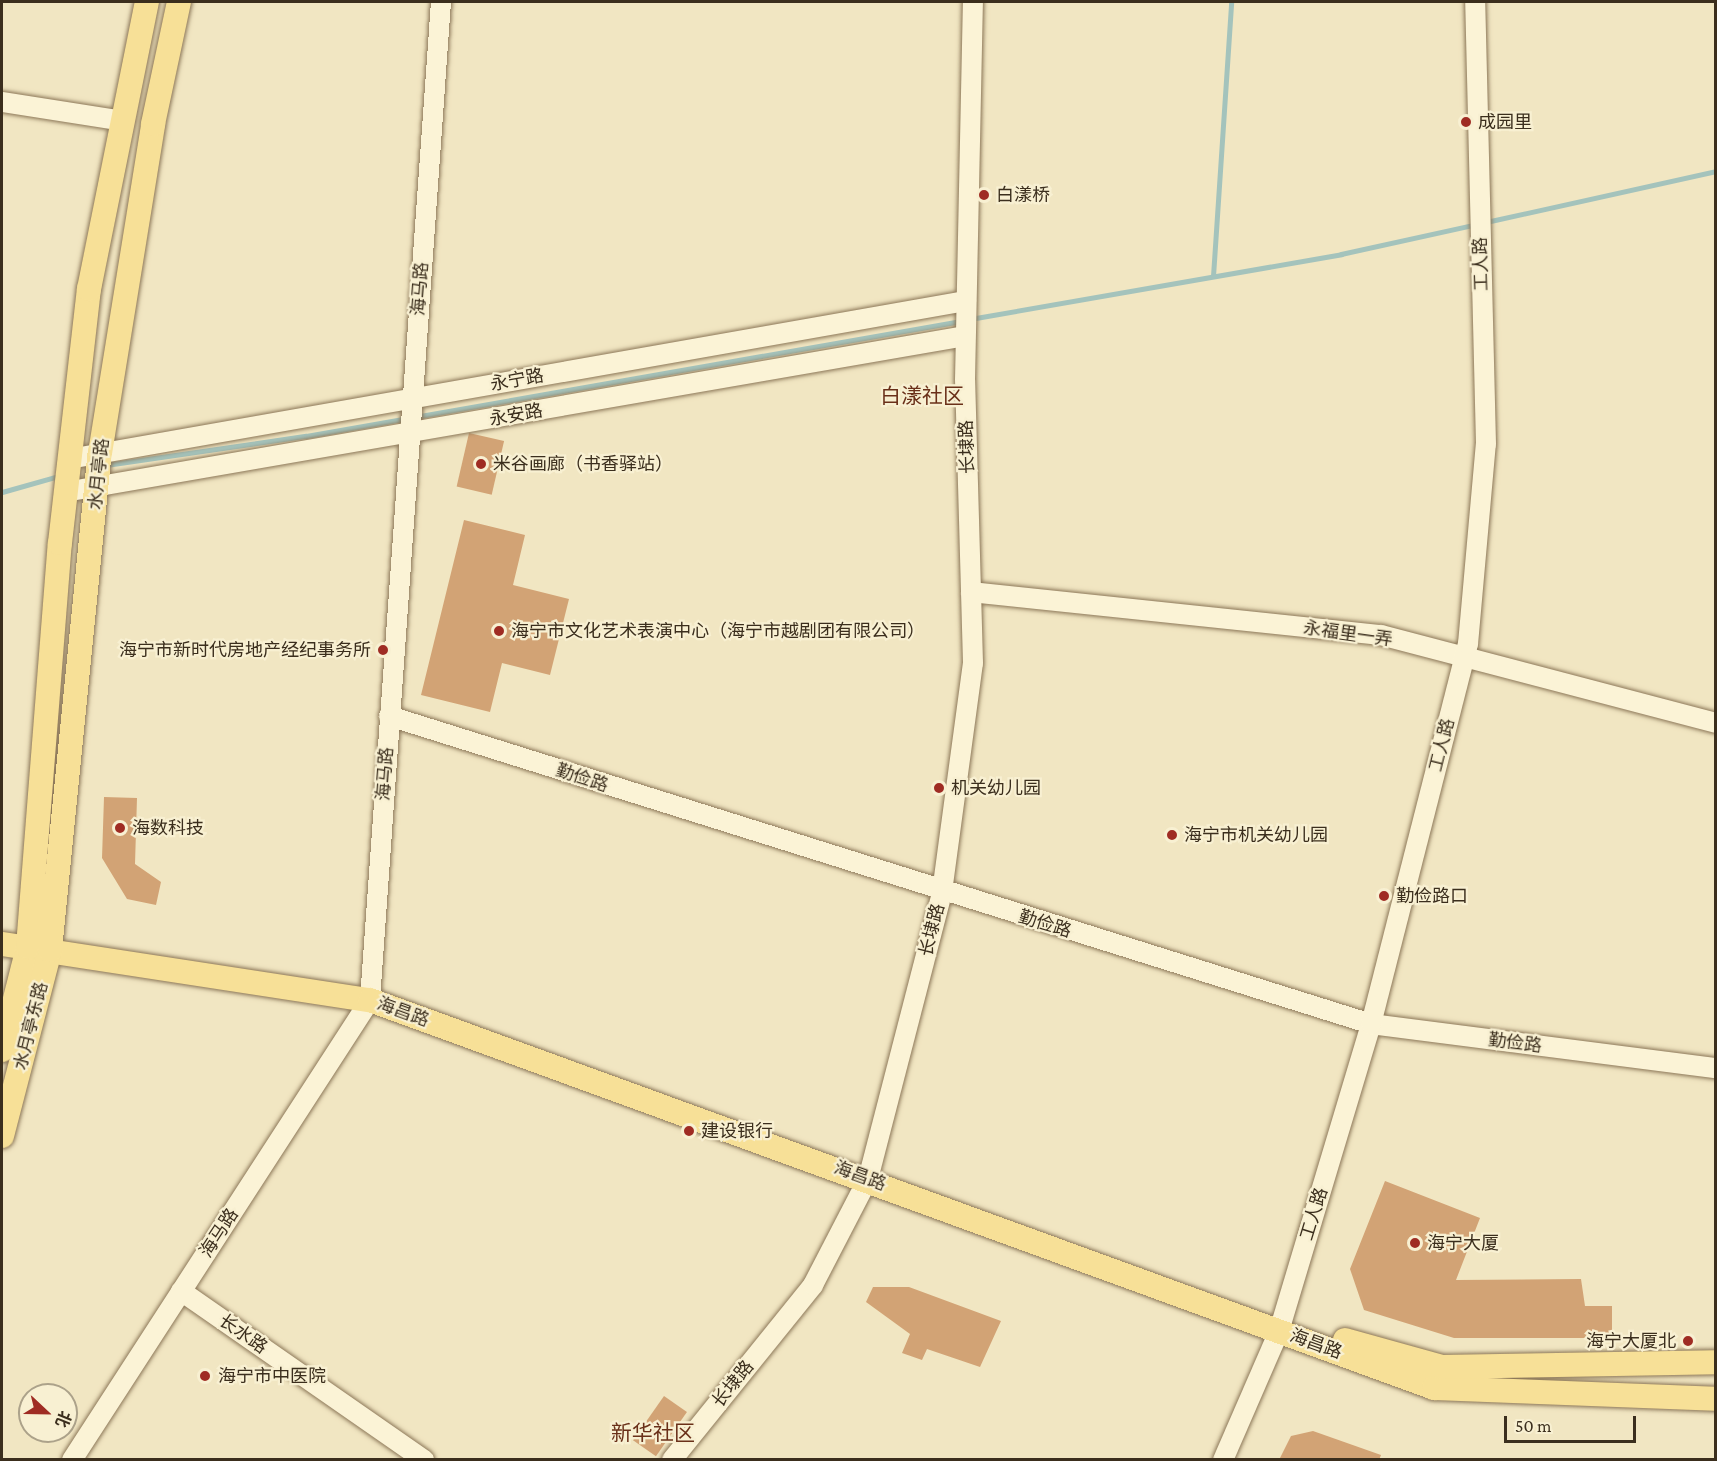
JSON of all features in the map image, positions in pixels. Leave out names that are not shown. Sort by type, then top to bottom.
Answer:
[{"type":"main road","name":"水月亭路","points":[[39,940],[69,454],[89,289],[147,2]]},
{"type":"main road","name":"水月亭路","points":[[39,940],[99,456],[153,124],[179,2]]},
{"type":"main road","name":"海昌路","points":[[2,927],[39,940],[370,995],[870,1174],[1280,1326],[1434,1388],[1716,1399]]},
{"type":"main road","name":"海昌路","points":[[2,944],[39,940]]},
{"type":"main road","name":"水月亭东路","points":[[2,1050],[39,940]]},
{"type":"main road","name":"水月亭东路","points":[[2,1136],[39,940]]},
{"type":"main road","name":"海昌路","points":[[1280,1326],[1442,1367],[1716,1362]]},
{"type":"street","name":"海马路","points":[[72,1460],[370,995],[441,2]]},
{"type":"street","points":[[965,334],[973,2]]},
{"type":"street","name":"工人路","points":[[1223,1460],[1280,1326],[1371,1024],[1464,658],[1486,444],[1475,2]]},
{"type":"street","points":[[2,102],[123,121]]},
{"type":"street","name":"永宁路","points":[[69,454],[99,456],[411,417],[966,303]]},
{"type":"street","name":"永安路","points":[[65,496],[97,486],[411,417],[965,334]]},
{"type":"street","name":"长埭路","points":[[672,1460],[813,1286],[870,1174],[942,892],[973,663],[965,334]]},
{"type":"street","name":"永福里一弄","points":[[971,592],[1381,636],[1716,723]]},
{"type":"street","name":"勤俭路","points":[[389,717],[942,892],[1371,1024],[1716,1068]]},
{"type":"street","name":"长水路","points":[[181,1291],[424,1460]]},
{"type":"building","name":"米谷画廊（书香驿站）","points":[[469,433],[504,441],[492,495],[457,487]]},
{"type":"building","name":"海宁市文化艺术表演中心（海宁市越剧团有限公司）","points":[[464,520],[525,535],[513,585],[569,599],[550,675],[502,663],[490,712],[421,695]]},
{"type":"building","name":"海数科技","points":[[104,797],[137,798],[135,864],[161,882],[156,905],[127,899],[102,858]]},
{"type":"building","name":"海宁大厦","points":[[1385,1181],[1480,1218],[1456,1280],[1581,1279],[1585,1306],[1612,1306],[1612,1338],[1454,1338],[1364,1310],[1350,1269]]},
{"type":"building","points":[[873,1287],[909,1287],[1001,1321],[980,1367],[927,1349],[922,1360],[902,1353],[910,1334],[866,1302]]},
{"type":"building","points":[[664,1396],[687,1412],[656,1456],[633,1440]]},
{"type":"building","points":[[1313,1431],[1381,1455],[1379,1460],[1279,1460],[1291,1436]]},
{"type":"waterway","points":[[1213,276],[1231,2]]},
{"type":"waterway","points":[[1486,222],[1716,171]]},
{"type":"waterway","points":[[970,319],[1341,254],[1477,224]]},
{"type":"waterway","points":[[106,465],[306,436],[961,321]]},
{"type":"waterway","points":[[2,492],[62,475]]},
{"type":"place","name":"成园里","points":[[1466,122]]},
{"type":"place","name":"白漾桥","points":[[984,195]]},
{"type":"place","name":"米谷画廊（书香驿站）","points":[[481,464]]},
{"type":"place","name":"海宁市文化艺术表演中心（海宁市越剧团有限公司）","points":[[499,631]]},
{"type":"place","name":"海宁市新时代房地产经纪事务所","points":[[383,650]]},
{"type":"place","name":"机关幼儿园","points":[[939,788]]},
{"type":"place","name":"海数科技","points":[[120,828]]},
{"type":"place","name":"海宁市机关幼儿园","points":[[1172,835]]},
{"type":"place","name":"勤俭路口","points":[[1384,896]]},
{"type":"place","name":"建设银行","points":[[689,1131]]},
{"type":"place","name":"海宁大厦","points":[[1415,1243]]},
{"type":"place","name":"海宁大厦北","points":[[1688,1341]]},
{"type":"place","name":"海宁市中医院","points":[[205,1376]]},
{"type":"district","name":"白漾社区","points":[[922,396]]},
{"type":"district","name":"新华社区","points":[[653,1433]]}]
